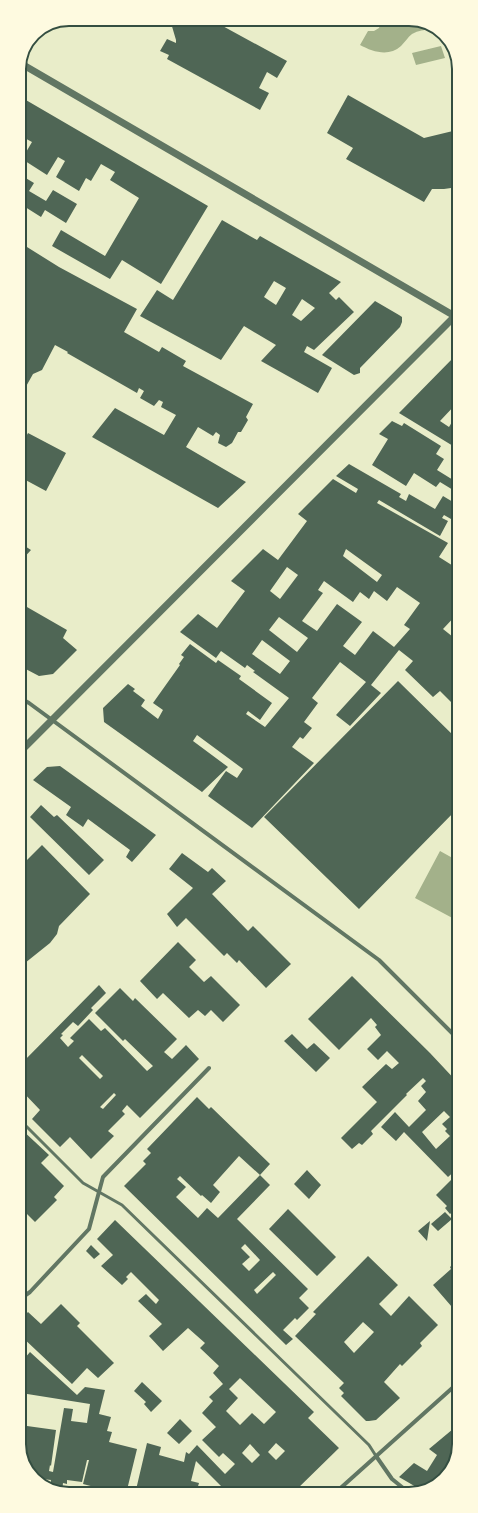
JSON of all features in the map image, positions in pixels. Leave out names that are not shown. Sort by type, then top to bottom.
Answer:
[{"type":"street","points":[[26,67],[452,313]]},
{"type":"street","points":[[26,746],[338,432],[452,321]]},
{"type":"street","points":[[26,702],[379,960],[452,1034]]},
{"type":"street","points":[[26,1295],[89,1229],[103,1177],[209,1068]]},
{"type":"street","points":[[342,1487],[452,1388]]},
{"type":"street","points":[[376,1456],[392,1479],[402,1487]]},
{"type":"lane","points":[[26,1126],[83,1183],[122,1205],[369,1445],[376,1456]]},
{"type":"shaded area","points":[[380,26],[412,26],[428,30],[415,32],[401,46],[391,51],[381,52],[370,50],[360,45],[368,31],[374,31]]},
{"type":"shaded area","points":[[441,46],[445,58],[416,65],[412,53]]},
{"type":"shaded area","points":[[440,851],[452,858],[452,918],[415,898]]},
{"type":"building","points":[[172,26],[223,26],[287,61],[277,78],[267,72],[259,88],[269,93],[260,110],[167,59],[169,55],[160,51],[167,39],[176,43]]},
{"type":"building","points":[[348,95],[424,138],[452,131],[452,188],[432,189],[424,202],[346,159],[353,148],[327,133]]},
{"type":"building","points":[[26,100],[208,206],[161,284],[122,260],[110,279],[52,246],[61,230],[105,256],[139,198],[110,180],[115,172],[101,164],[91,181],[86,178],[79,191],[56,177],[65,161],[58,157],[47,175],[26,162],[26,152],[32,142],[26,139]]},
{"type":"building","points":[[26,178],[34,183],[29,191],[46,201],[53,190],[77,204],[66,223],[45,210],[41,217],[26,208]]},
{"type":"building","points":[[222,220],[257,240],[260,236],[341,282],[329,293],[336,300],[339,297],[354,312],[314,350],[307,346],[304,352],[332,368],[318,393],[261,361],[276,345],[244,326],[221,360],[140,316],[157,290],[173,300]],"holes":[[[274,281],[286,288],[276,305],[264,297]],[[302,299],[315,308],[301,321],[292,315]]]},
{"type":"building","points":[[26,246],[59,267],[137,309],[124,332],[159,352],[162,347],[186,361],[183,366],[253,404],[246,417],[248,420],[241,432],[238,432],[232,443],[226,447],[218,443],[220,435],[216,432],[213,436],[198,427],[186,447],[246,482],[218,508],[92,437],[115,408],[164,435],[176,415],[161,407],[163,402],[159,400],[154,406],[140,398],[144,391],[139,388],[137,393],[55,345],[42,370],[33,374],[26,386]]},
{"type":"building","points":[[375,301],[402,317],[402,322],[400,327],[360,368],[360,373],[354,375],[322,355]]},
{"type":"building","points":[[452,359],[452,408],[440,421],[449,427],[452,422],[452,445],[399,413]]},
{"type":"building","points":[[392,421],[402,426],[404,423],[441,446],[436,454],[444,459],[437,470],[452,479],[452,489],[440,482],[436,487],[414,473],[406,486],[372,465],[388,439],[379,434]]},
{"type":"building","points":[[28,433],[66,453],[46,491],[26,480],[26,437]]},
{"type":"building","points":[[349,464],[401,494],[399,497],[406,501],[409,494],[435,509],[443,496],[452,501],[452,520],[444,515],[442,518],[448,521],[440,536],[379,500],[377,503],[448,543],[439,557],[452,565],[452,619],[443,629],[452,636],[452,703],[440,691],[433,697],[405,670],[413,661],[399,650],[371,685],[381,693],[350,726],[336,715],[366,682],[340,662],[312,698],[318,703],[304,722],[312,728],[303,739],[300,737],[292,747],[314,763],[252,828],[208,796],[226,771],[237,778],[243,769],[197,735],[193,741],[228,767],[202,792],[104,722],[103,708],[128,684],[135,689],[133,691],[145,700],[141,706],[158,719],[163,710],[153,703],[180,665],[179,664],[184,657],[181,655],[190,644],[216,663],[218,660],[241,676],[239,679],[272,703],[260,720],[248,711],[246,714],[265,727],[289,698],[253,672],[255,671],[247,665],[245,668],[221,651],[216,658],[180,632],[198,614],[217,628],[245,591],[231,581],[263,549],[278,560],[307,521],[298,514],[333,479],[356,493],[358,489],[336,476]],"holes":[[[346,549],[382,575],[377,582],[343,556]],[[287,567],[298,575],[280,599],[270,591]],[[324,581],[353,602],[360,592],[369,599],[374,591],[387,601],[397,587],[420,603],[404,625],[410,629],[394,647],[373,631],[355,655],[343,646],[362,622],[337,604],[317,631],[302,621],[323,593],[318,590]],[[279,617],[308,638],[297,652],[269,630]],[[262,640],[290,661],[280,674],[252,654]]]},
{"type":"building","points":[[26,547],[31,550],[26,555]]},
{"type":"building","points":[[26,606],[67,630],[63,638],[77,650],[53,674],[39,676],[26,669]]},
{"type":"building","points":[[398,681],[452,734],[452,814],[359,909],[264,817]]},
{"type":"building","points":[[60,766],[156,835],[132,862],[126,857],[130,850],[88,819],[83,827],[66,815],[71,807],[33,780],[47,767]]},
{"type":"building","points":[[41,805],[54,817],[57,815],[104,860],[89,875],[30,817]]},
{"type":"building","points":[[42,845],[90,894],[59,926],[57,934],[50,943],[26,962],[26,861]]},
{"type":"building","points":[[182,853],[208,872],[212,868],[226,881],[212,894],[248,931],[253,926],[291,964],[266,988],[239,960],[237,963],[227,953],[224,956],[186,918],[177,927],[167,914],[193,888],[169,869]]},
{"type":"building","points":[[178,942],[196,960],[189,967],[204,982],[211,976],[240,1005],[223,1022],[211,1010],[205,1016],[198,1010],[189,1018],[163,993],[157,999],[140,981]]},
{"type":"building","points":[[352,976],[452,1077],[452,1173],[448,1177],[404,1132],[396,1141],[381,1127],[395,1112],[409,1127],[426,1110],[418,1101],[426,1092],[421,1086],[426,1081],[423,1078],[371,1131],[373,1134],[362,1145],[359,1143],[352,1149],[341,1138],[377,1102],[362,1087],[386,1064],[392,1069],[399,1063],[387,1051],[378,1060],[367,1049],[381,1035],[375,1027],[377,1025],[371,1018],[339,1050],[308,1019]],"holes":[[[444,1111],[450,1117],[442,1124],[447,1129],[445,1131],[450,1136],[436,1149],[422,1132]]]},
{"type":"building","points":[[99,985],[106,993],[91,1008],[93,1010],[78,1026],[73,1022],[61,1034],[63,1035],[60,1038],[68,1047],[74,1041],[70,1038],[89,1019],[101,1031],[105,1028],[147,1071],[153,1066],[125,1039],[123,1041],[95,1013],[120,988],[133,1001],[135,998],[177,1039],[164,1052],[172,1059],[186,1045],[199,1059],[140,1118],[127,1105],[122,1111],[125,1114],[108,1131],[114,1136],[91,1159],[70,1137],[60,1147],[32,1119],[40,1110],[26,1095],[26,1059]],"holes":[[[82,1055],[103,1076],[100,1079],[79,1058]],[[114,1093],[116,1095],[103,1109],[100,1107]]]},
{"type":"building","points":[[292,1034],[307,1049],[314,1043],[330,1058],[316,1072],[284,1041]]},
{"type":"building","points":[[197,1097],[209,1109],[211,1107],[270,1164],[260,1175],[270,1185],[237,1219],[308,1289],[299,1298],[309,1308],[297,1320],[295,1318],[283,1330],[293,1339],[286,1345],[124,1186],[146,1164],[143,1161],[151,1153],[147,1149]],"holes":[[[239,1156],[260,1175],[218,1218],[207,1208],[198,1218],[176,1197],[186,1187],[177,1179],[180,1176],[201,1196],[202,1195],[211,1203],[220,1192],[213,1185]],[[245,1244],[260,1260],[249,1271],[242,1264],[250,1257],[241,1248]],[[273,1272],[276,1275],[257,1294],[254,1290]]]},
{"type":"building","points":[[26,1134],[49,1155],[41,1163],[64,1186],[54,1197],[57,1200],[35,1222],[27,1214],[26,1215]]},
{"type":"building","points":[[307,1170],[321,1185],[309,1199],[294,1184]]},
{"type":"building","points":[[452,1179],[452,1212],[450,1214],[445,1208],[447,1206],[436,1195]]},
{"type":"building","points":[[288,1209],[336,1257],[317,1276],[269,1229]]},
{"type":"building","points":[[445,1212],[452,1219],[438,1231],[431,1224]]},
{"type":"building","points":[[115,1220],[314,1412],[308,1418],[339,1448],[299,1487],[222,1487],[196,1461],[191,1481],[199,1483],[198,1487],[137,1487],[147,1443],[161,1447],[159,1455],[184,1462],[186,1452],[189,1454],[197,1445],[225,1474],[235,1464],[223,1453],[219,1457],[202,1440],[216,1427],[202,1413],[213,1401],[209,1397],[223,1384],[213,1373],[219,1366],[200,1348],[205,1343],[188,1328],[163,1351],[149,1336],[162,1324],[138,1301],[146,1294],[156,1304],[159,1300],[131,1272],[126,1277],[128,1279],[122,1285],[101,1266],[113,1255],[97,1239]],"holes":[[[240,1378],[276,1412],[264,1424],[252,1413],[240,1425],[226,1411],[238,1398],[229,1389]],[[276,1443],[285,1451],[276,1460],[268,1452]],[[250,1444],[260,1455],[252,1463],[242,1453]]]},
{"type":"building","points":[[430,1221],[427,1241],[418,1231]]},
{"type":"building","points":[[91,1245],[100,1254],[94,1259],[86,1251]]},
{"type":"building","points":[[368,1256],[398,1285],[379,1304],[391,1316],[409,1296],[438,1325],[420,1343],[422,1346],[402,1366],[400,1364],[384,1382],[400,1398],[376,1420],[366,1421],[341,1396],[344,1393],[339,1388],[344,1383],[295,1336],[316,1314],[313,1312]],"holes":[[[363,1322],[374,1332],[354,1353],[344,1342]]]},
{"type":"building","points":[[452,1265],[452,1307],[433,1285],[451,1269],[450,1267]]},
{"type":"building","points":[[61,1304],[80,1323],[77,1326],[114,1363],[98,1378],[87,1368],[72,1384],[26,1341],[26,1314],[28,1312],[41,1324]]},
{"type":"building","points":[[30,1352],[77,1395],[85,1387],[105,1390],[99,1414],[111,1417],[107,1431],[112,1432],[109,1442],[137,1449],[128,1487],[94,1487],[83,1484],[89,1460],[87,1460],[82,1482],[67,1480],[67,1484],[63,1483],[63,1487],[52,1484],[51,1483],[51,1480],[44,1479],[33,1468],[26,1450],[27,1426],[56,1430],[49,1471],[53,1472],[64,1408],[73,1409],[71,1421],[87,1423],[90,1404],[26,1394],[26,1357]]},
{"type":"building","points":[[142,1382],[162,1401],[151,1412],[144,1404],[146,1402],[134,1391]]},
{"type":"building","points":[[180,1419],[192,1431],[179,1444],[167,1433]]},
{"type":"building","points":[[452,1430],[450,1458],[443,1470],[433,1480],[416,1487],[399,1477],[414,1463],[427,1471],[437,1455],[429,1449]]}]
